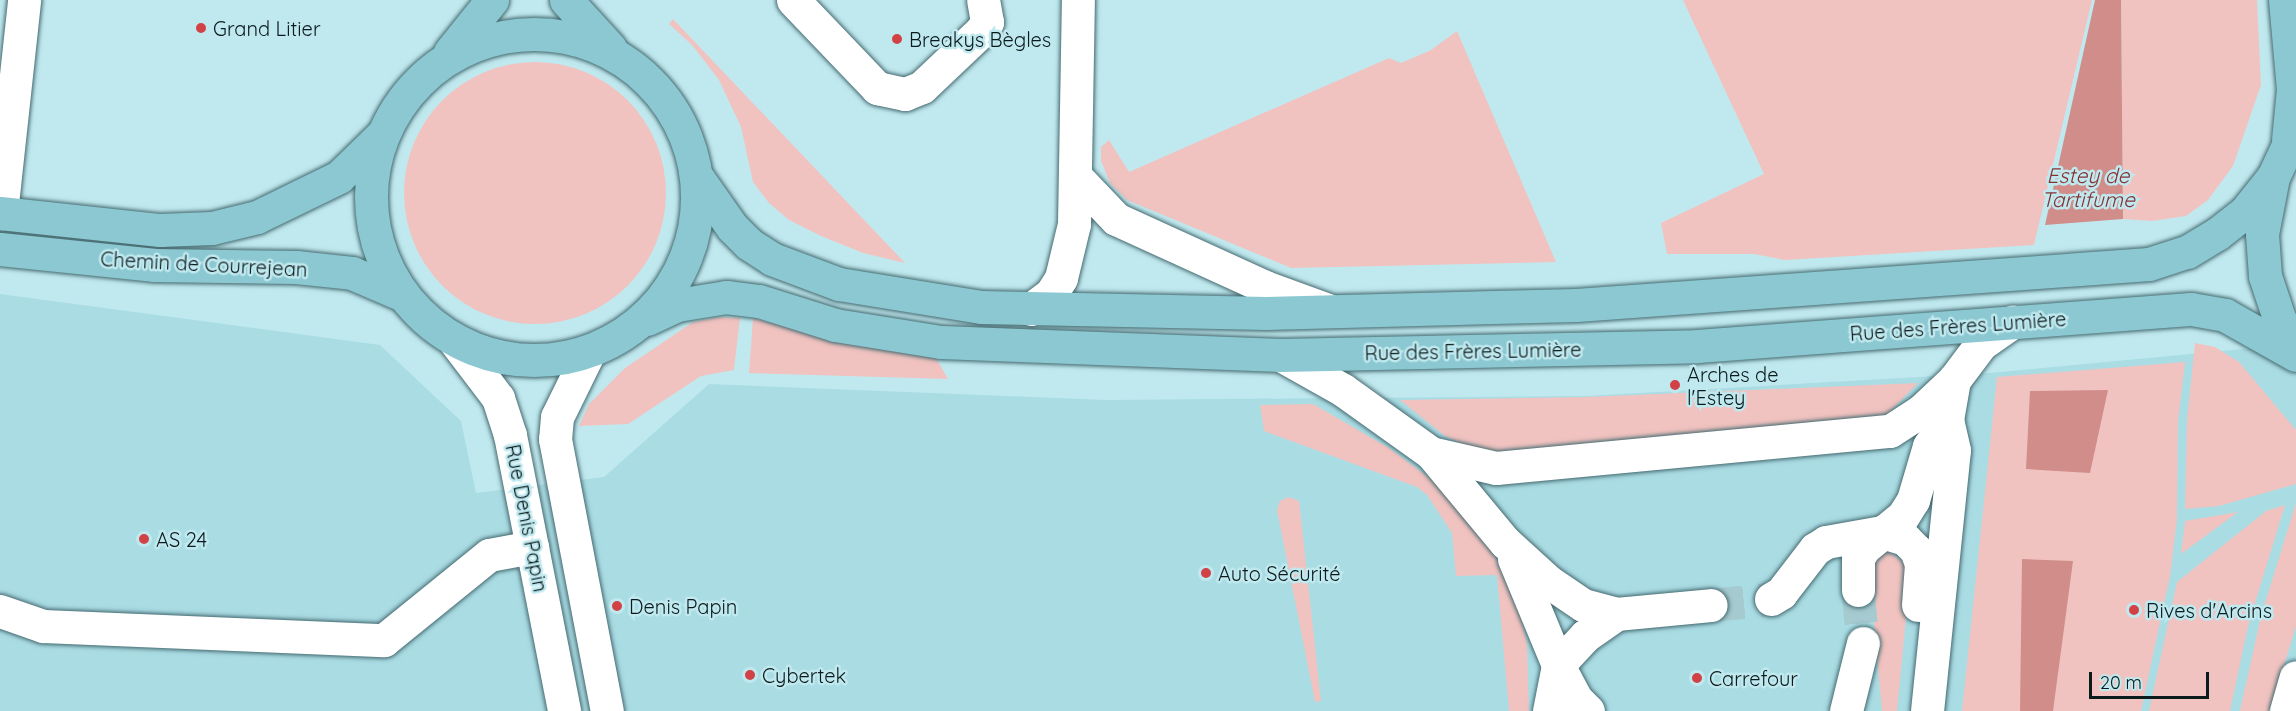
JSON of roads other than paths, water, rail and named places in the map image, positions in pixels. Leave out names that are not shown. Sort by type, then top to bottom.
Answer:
[{"type":"main road","points":[[403,295],[382,258],[372,216],[373,174],[384,133],[408,93],[442,61],[492,0]]},
{"type":"main road","points":[[566,0],[615,54],[654,86],[677,120],[697,177],[732,227],[772,259],[839,284],[942,304],[1030,309],[1335,312],[1576,305],[2149,264],[2187,252],[2217,234],[2244,212],[2273,177]]},
{"type":"main road","points":[[2285,0],[2293,88],[2292,134],[2273,177],[2262,234],[2265,276],[2279,318],[2296,350]]},
{"type":"main road","points":[[442,61],[483,41],[528,33],[573,37],[615,54]]},
{"type":"main road","name":"Chemin de Courrejean","points":[[0,213],[160,231],[212,228],[257,217],[339,177],[384,133]]},
{"type":"main road","points":[[647,319],[682,267],[696,223],[697,177]]},
{"type":"main road","name":"Chemin de Courrejean","points":[[0,249],[155,265],[296,267],[352,273],[403,295]]},
{"type":"main road","name":"Rue des Frères Lumière","points":[[403,295],[427,320],[454,340],[498,357],[543,361],[589,352],[677,305],[726,297],[759,301],[845,327],[941,342],[1281,355],[1697,346],[2191,309],[2225,315],[2296,355]]},
{"type":"street","points":[[0,213],[24,0]]},
{"type":"street","points":[[793,0],[877,88],[905,94],[922,87],[981,31],[987,22],[983,0]]},
{"type":"street","points":[[1030,309],[1051,294],[1061,278],[1074,224],[1078,0]]},
{"type":"street","points":[[1076,177],[1116,219],[1265,287],[1335,312]]},
{"type":"street","points":[[1431,453],[1478,466],[1505,467],[1890,431],[1921,411],[1954,380],[1981,344],[2013,322]]},
{"type":"street","name":"Rue Denis Papin","points":[[454,340],[498,398],[510,435],[564,711]]},
{"type":"street","points":[[589,352],[557,417],[555,439],[607,711]]},
{"type":"street","points":[[1281,355],[1343,390],[1431,453],[1505,542],[1549,582],[1583,604],[1616,614],[1711,605]]},
{"type":"street","points":[[1927,711],[1954,450],[1947,420],[1954,380]]},
{"type":"street","points":[[1858,590],[1858,558],[1881,531],[1903,516],[1913,500],[1929,446],[1947,420]]},
{"type":"street","points":[[1771,599],[1781,593],[1815,549],[1826,542],[1881,531],[1905,539],[1916,550],[1921,564],[1906,711]]},
{"type":"street","points":[[1505,542],[1533,600],[1558,665],[1576,699],[1588,711]]},
{"type":"street","points":[[0,611],[43,626],[384,640],[489,555],[532,547]]},
{"type":"street","points":[[1549,711],[1558,665],[1585,636],[1616,614]]},
{"type":"street","points":[[1846,711],[1863,643]]},
{"type":"street","points":[[2286,711],[2296,677]]},
{"type":"water","name":"Estey de Tartifume","points":[[2095,0],[2121,0],[2123,219],[2045,225]]},
{"type":"water","points":[[2108,390],[2090,473],[2026,469],[2030,391]]},
{"type":"water","points":[[2022,559],[2073,561],[2053,711],[2020,711]]},
{"type":"tunnel","points":[[1858,590],[1863,643]]},
{"type":"tunnel","points":[[1711,605],[1771,599]]},
{"type":"place","name":"Grand Litier","points":[[201,28]]},
{"type":"place","name":"Breakys Bègles","points":[[897,39]]},
{"type":"place","name":"Arches de l'Estey","points":[[1675,385]]},
{"type":"place","name":"AS 24","points":[[144,539]]},
{"type":"place","name":"Auto Sécurité","points":[[1206,573]]},
{"type":"place","name":"Denis Papin","points":[[617,606]]},
{"type":"place","name":"Rives d'Arcins","points":[[2134,610]]},
{"type":"place","name":"Cybertek","points":[[750,675]]},
{"type":"place","name":"Carrefour","points":[[1697,678]]}]
